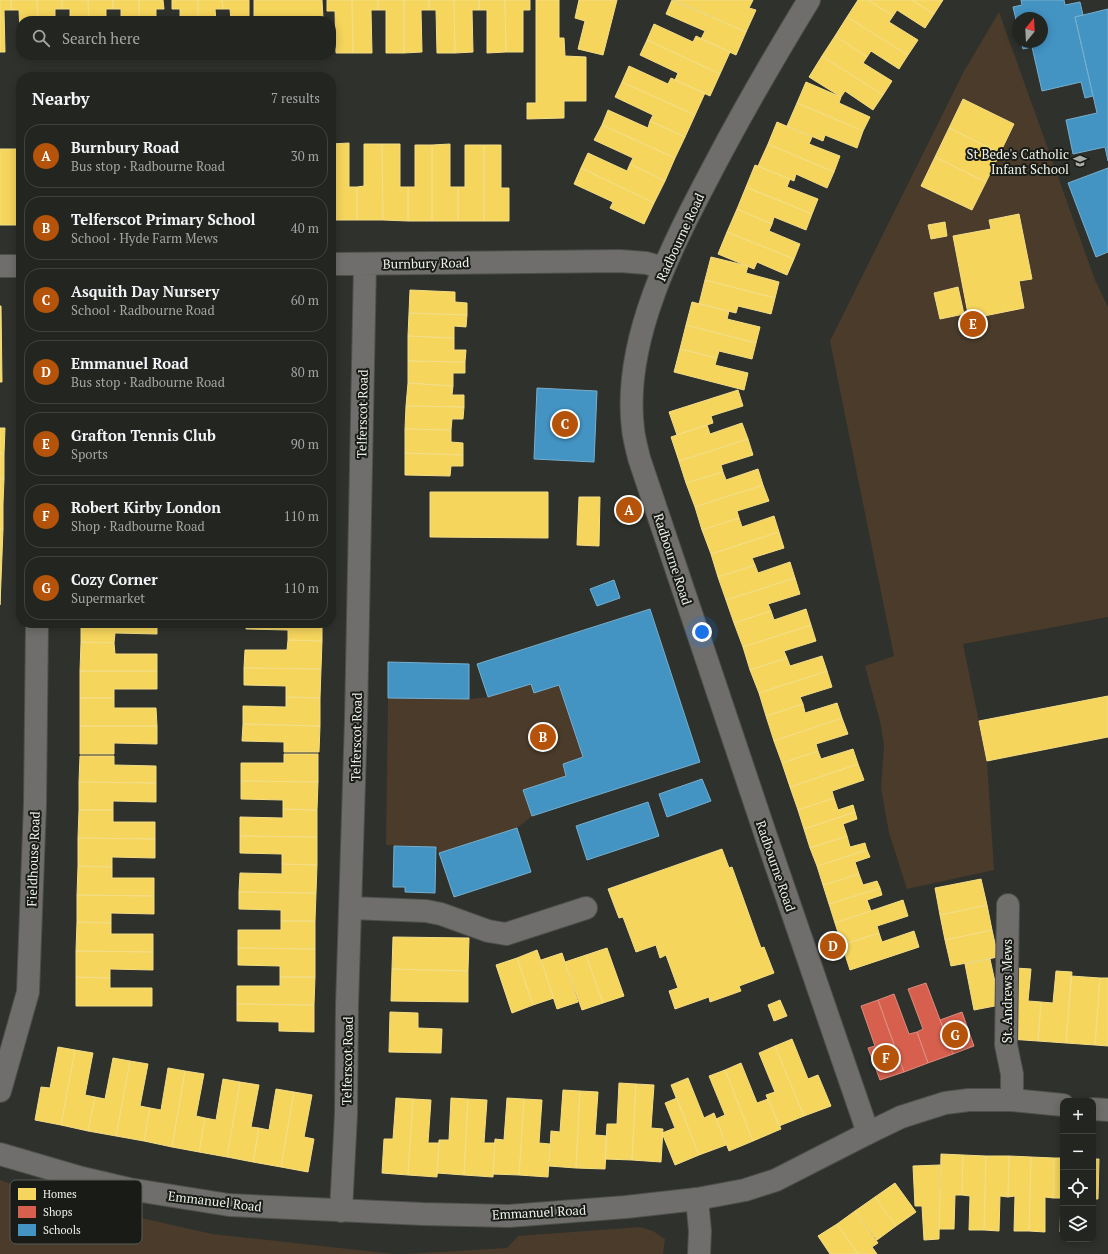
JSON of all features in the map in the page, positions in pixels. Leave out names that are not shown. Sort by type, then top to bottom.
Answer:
[{"type":"street","name":"Radbourne Road","points":[[809,0],[734,128],[693,207],[664,268],[646,318],[635,372],[632,398],[633,428],[640,458],[774,861],[868,1133]]},
{"type":"street","name":"Burnbury Road","points":[[336,264],[620,261],[664,268]]},
{"type":"street","name":"Telferscot Road","points":[[341,1211],[346,1114],[347,1006],[351,908],[365,264]]},
{"type":"street","points":[[0,266],[16,266]]},
{"type":"street","name":"Fieldhouse Road","points":[[0,1090],[28,992],[35,804],[37,628]]},
{"type":"street","name":"St. Andrews Mews","points":[[1008,905],[1006,1045],[1012,1074],[1012,1100]]},
{"type":"street","points":[[351,908],[426,911],[441,914],[488,931],[506,934],[586,908]]},
{"type":"street","name":"Emmanuel Road","points":[[142,1190],[179,1198],[229,1205],[341,1211],[509,1216],[626,1207],[697,1199],[745,1190],[776,1180],[868,1133],[908,1115],[945,1104],[969,1100],[1012,1100],[1060,1106]]},
{"type":"street","points":[[1096,1109],[1108,1110]]},
{"type":"street","name":"Emmanuel Road","points":[[0,1154],[92,1180]]},
{"type":"street","points":[[697,1199],[700,1232],[699,1254]]},
{"type":"shaded area","points":[[999,12],[1095,280],[1108,307],[1108,617],[963,644],[987,761],[994,870],[907,889],[889,833],[881,788],[884,745],[880,721],[865,666],[894,656],[830,341],[963,73]]},
{"type":"shaded area","points":[[531,684],[534,693],[559,685],[583,757],[563,764],[566,776],[524,790],[532,816],[517,828],[439,853],[436,847],[386,845],[388,698],[469,699],[488,697]]},
{"type":"shaded area","points":[[0,1180],[10,1183],[10,1244],[142,1244],[142,1218],[212,1234],[394,1254],[0,1254]]},
{"type":"shaded area","points":[[640,1227],[653,1231],[665,1239],[663,1254],[404,1254],[507,1248],[518,1236]]},
{"type":"building: Homes","points":[[0,0],[11,0],[11,10],[4,10],[5,52],[0,52]]},
{"type":"building: Homes","points":[[11,0],[37,0],[38,16],[19,16],[19,10],[11,10]]},
{"type":"building: Homes","points":[[37,0],[62,0],[62,9],[55,9],[55,16],[38,16]]},
{"type":"building: Homes","points":[[62,0],[88,0],[89,16],[70,16],[70,9],[62,9]]},
{"type":"building: Homes","points":[[88,0],[113,0],[113,9],[106,9],[106,16],[89,16]]},
{"type":"building: Homes","points":[[113,0],[139,0],[139,16],[121,16],[121,9],[113,9]]},
{"type":"building: Homes","points":[[139,0],[163,0],[164,9],[156,9],[156,16],[139,16]]},
{"type":"building: Homes","points":[[172,0],[198,0],[198,16],[180,16],[180,9],[172,9]]},
{"type":"building: Homes","points":[[198,0],[222,0],[223,9],[215,9],[216,16],[198,16]]},
{"type":"building: Homes","points":[[222,0],[249,0],[249,16],[231,16],[230,9],[223,9]]},
{"type":"building: Homes","points":[[254,0],[322,0],[323,16],[254,16]]},
{"type":"building: Homes","points":[[327,0],[352,0],[353,53],[336,53],[335,11],[327,11]]},
{"type":"building: Homes","points":[[352,0],[378,0],[378,10],[371,10],[372,53],[353,53]]},
{"type":"building: Homes","points":[[378,0],[404,0],[404,53],[386,53],[386,10],[378,10]]},
{"type":"building: Homes","points":[[404,0],[429,0],[429,10],[421,10],[422,52],[404,53]]},
{"type":"building: Homes","points":[[429,0],[454,0],[455,53],[437,53],[436,10],[429,10]]},
{"type":"building: Homes","points":[[454,0],[479,0],[479,10],[472,10],[473,52],[455,53]]},
{"type":"building: Homes","points":[[479,0],[505,0],[506,52],[487,53],[487,10],[479,10]]},
{"type":"building: Homes","points":[[505,0],[530,0],[530,10],[523,10],[523,52],[506,52]]},
{"type":"building: Homes","points":[[536,0],[559,0],[559,38],[564,38],[565,56],[586,57],[586,101],[564,101],[564,118],[527,119],[527,103],[536,103]]},
{"type":"building: Homes","points":[[579,0],[617,0],[603,55],[578,49],[585,21],[575,18]]},
{"type":"building: Homes","points":[[672,0],[746,32],[736,55],[701,39],[705,31],[666,14]]},
{"type":"building: Homes","points":[[674,0],[753,0],[749,8],[756,10],[746,32]]},
{"type":"building: Homes","points":[[858,0],[868,0],[893,16],[889,22],[918,40],[908,55],[847,17]]},
{"type":"building: Homes","points":[[868,0],[912,0],[934,14],[925,28],[897,10],[893,16]]},
{"type":"building: Homes","points":[[912,0],[943,0],[934,14]]},
{"type":"building: Homes","points":[[847,17],[908,55],[899,69],[871,51],[867,57],[835,36]]},
{"type":"building: Homes","points":[[654,24],[693,42],[696,36],[730,52],[720,74],[647,40]]},
{"type":"building: Homes","points":[[835,36],[867,57],[863,63],[892,81],[883,95],[822,56]]},
{"type":"building: Homes","points":[[647,40],[720,74],[710,96],[675,80],[678,73],[640,55]]},
{"type":"building: Homes","points":[[822,56],[883,95],[873,110],[845,91],[841,97],[809,77]]},
{"type":"building: Homes","points":[[629,66],[668,84],[671,78],[705,93],[695,115],[622,82]]},
{"type":"building: Homes","points":[[622,82],[695,115],[685,137],[650,121],[653,115],[615,97]]},
{"type":"building: Homes","points":[[806,82],[841,97],[839,103],[870,117],[863,131],[797,103]]},
{"type":"building: Homes","points":[[963,99],[1014,124],[1000,153],[949,128]]},
{"type":"building: Homes","points":[[797,103],[863,131],[857,148],[825,135],[823,141],[787,126]]},
{"type":"building: Homes","points":[[608,110],[648,128],[650,121],[685,137],[675,158],[602,125]]},
{"type":"building: Homes","points":[[777,122],[812,137],[809,144],[840,156],[834,172],[768,144]]},
{"type":"building: Homes","points":[[602,125],[675,158],[665,181],[630,164],[633,158],[594,140]]},
{"type":"building: Homes","points":[[949,128],[1000,153],[986,182],[935,157]]},
{"type":"building: Homes","points":[[349,143],[349,187],[357,187],[357,220],[336,220],[336,144]]},
{"type":"building: Homes","points":[[364,144],[382,144],[383,220],[357,220],[357,187],[364,186]]},
{"type":"building: Homes","points":[[382,144],[400,144],[400,187],[408,187],[408,221],[383,220]]},
{"type":"building: Homes","points":[[450,144],[450,187],[458,187],[458,221],[432,221],[432,145]]},
{"type":"building: Homes","points":[[768,144],[834,172],[827,188],[796,174],[794,181],[758,166]]},
{"type":"building: Homes","points":[[415,145],[432,145],[432,221],[408,221],[408,187],[415,187]]},
{"type":"building: Homes","points":[[465,145],[484,145],[484,221],[458,221],[458,187],[465,187]]},
{"type":"building: Homes","points":[[484,145],[501,145],[501,188],[509,188],[509,221],[484,221]]},
{"type":"building: Homes","points":[[0,149],[16,149],[16,225],[0,225]]},
{"type":"building: Homes","points":[[588,153],[627,171],[630,164],[665,181],[654,203],[581,168]]},
{"type":"building: Homes","points":[[935,157],[986,182],[972,210],[921,186]]},
{"type":"building: Homes","points":[[755,165],[790,179],[787,187],[818,199],[812,214],[746,187]]},
{"type":"building: Homes","points":[[581,168],[654,203],[644,224],[610,208],[613,202],[574,184]]},
{"type":"building: Homes","points":[[746,187],[812,214],[806,230],[774,217],[772,224],[737,209]]},
{"type":"building: Homes","points":[[737,209],[772,224],[769,231],[800,244],[794,259],[727,232]]},
{"type":"building: Homes","points":[[1019,214],[1032,279],[1019,281],[1024,308],[969,319],[953,236],[991,229],[989,220]]},
{"type":"building: Homes","points":[[945,222],[947,236],[931,239],[928,225]]},
{"type":"building: Homes","points":[[727,232],[794,259],[787,275],[757,262],[754,269],[718,254]]},
{"type":"building: Homes","points":[[711,257],[748,266],[746,273],[779,282],[775,298],[705,280]]},
{"type":"building: Homes","points":[[705,280],[775,298],[771,314],[738,306],[736,313],[699,304]]},
{"type":"building: Homes","points":[[958,287],[964,314],[940,319],[934,293]]},
{"type":"building: Homes","points":[[410,290],[455,292],[455,302],[467,303],[467,315],[409,313]]},
{"type":"building: Homes","points":[[692,302],[729,311],[727,319],[760,327],[756,343],[686,325]]},
{"type":"building: Homes","points":[[1,306],[2,382],[0,382]]},
{"type":"building: Homes","points":[[409,313],[467,315],[466,327],[454,326],[454,338],[408,336]]},
{"type":"building: Homes","points":[[686,325],[756,343],[752,359],[719,351],[717,358],[680,349]]},
{"type":"building: Homes","points":[[408,336],[454,338],[454,350],[466,350],[465,362],[408,361]]},
{"type":"building: Homes","points":[[680,349],[717,358],[715,365],[748,373],[744,390],[674,372]]},
{"type":"building: Homes","points":[[408,361],[465,362],[465,373],[453,373],[453,386],[408,383]]},
{"type":"building: Homes","points":[[408,383],[453,386],[452,395],[464,395],[464,407],[406,406]]},
{"type":"building: Homes","points":[[738,390],[743,406],[711,416],[713,423],[677,435],[669,412]]},
{"type":"building: Homes","points":[[406,406],[464,407],[463,419],[452,419],[451,430],[405,429]]},
{"type":"building: Homes","points":[[742,423],[748,439],[679,461],[671,437],[707,425],[710,434]]},
{"type":"building: Homes","points":[[0,428],[5,428],[4,454],[0,453]]},
{"type":"building: Homes","points":[[405,429],[451,430],[451,442],[463,443],[463,455],[405,453]]},
{"type":"building: Homes","points":[[748,439],[753,455],[721,465],[723,472],[686,483],[679,461]]},
{"type":"building: Homes","points":[[0,453],[4,454],[4,479],[0,478]]},
{"type":"building: Homes","points":[[405,453],[463,455],[463,466],[451,466],[450,476],[405,475]]},
{"type":"building: Homes","points":[[758,469],[763,485],[695,507],[686,483],[723,472],[726,480]]},
{"type":"building: Homes","points":[[0,478],[4,479],[3,504],[0,504]]},
{"type":"building: Homes","points":[[763,485],[769,501],[737,511],[739,518],[702,530],[695,507]]},
{"type":"building: Homes","points":[[430,492],[548,492],[548,538],[430,537]]},
{"type":"building: Homes","points":[[579,497],[600,497],[599,546],[577,545]]},
{"type":"building: Homes","points":[[0,504],[3,504],[3,529],[0,529]]},
{"type":"building: Homes","points":[[774,516],[779,532],[711,554],[702,530],[739,518],[742,527]]},
{"type":"building: Homes","points":[[0,529],[3,529],[2,555],[0,555]]},
{"type":"building: Homes","points":[[779,532],[784,548],[752,558],[755,565],[718,577],[711,554]]},
{"type":"building: Homes","points":[[0,555],[2,555],[1,580],[0,580]]},
{"type":"building: Homes","points":[[790,562],[795,578],[726,600],[718,577],[755,565],[758,573]]},
{"type":"building: Homes","points":[[795,578],[800,594],[768,604],[771,611],[734,623],[726,600]]},
{"type":"building: Homes","points":[[0,580],[1,580],[0,605]]},
{"type":"building: Homes","points":[[806,609],[811,625],[743,647],[734,623],[771,611],[774,620]]},
{"type":"building: Homes","points":[[811,625],[816,641],[784,651],[787,658],[750,670],[743,647]]},
{"type":"building: Homes","points":[[81,628],[157,628],[157,634],[115,633],[114,643],[81,642]]},
{"type":"building: Homes","points":[[322,628],[322,641],[288,640],[288,630],[246,629]]},
{"type":"building: Homes","points":[[288,640],[322,641],[321,669],[244,668],[245,650],[287,650]]},
{"type":"building: Homes","points":[[81,642],[114,643],[115,654],[157,654],[157,671],[80,671]]},
{"type":"building: Homes","points":[[822,656],[827,671],[759,693],[750,670],[787,658],[790,666]]},
{"type":"building: Homes","points":[[244,668],[321,669],[320,698],[286,697],[286,686],[244,685]]},
{"type":"building: Homes","points":[[80,671],[157,671],[157,689],[114,689],[114,698],[80,698]]},
{"type":"building: Homes","points":[[827,671],[832,687],[800,697],[803,704],[766,716],[759,693]]},
{"type":"building: Homes","points":[[1108,696],[1108,737],[987,761],[979,721]]},
{"type":"building: Homes","points":[[286,697],[320,698],[320,726],[243,724],[243,706],[286,707]]},
{"type":"building: Homes","points":[[80,698],[114,698],[114,708],[156,708],[157,726],[80,726]]},
{"type":"building: Homes","points":[[837,703],[842,718],[774,741],[766,716],[803,704],[805,713]]},
{"type":"building: Homes","points":[[842,718],[848,734],[816,744],[818,751],[782,763],[774,741]]},
{"type":"building: Homes","points":[[243,724],[320,726],[319,752],[284,752],[284,742],[242,741]]},
{"type":"building: Homes","points":[[80,726],[157,726],[157,744],[114,743],[114,754],[80,754]]},
{"type":"building: Homes","points":[[853,749],[858,764],[790,787],[782,763],[818,751],[821,759]]},
{"type":"building: Homes","points":[[284,754],[318,754],[318,782],[241,781],[241,763],[284,763]]},
{"type":"building: Homes","points":[[80,756],[114,756],[114,765],[156,766],[156,783],[79,782]]},
{"type":"building: Homes","points":[[858,764],[864,780],[832,791],[834,798],[798,810],[790,787]]},
{"type":"building: Homes","points":[[241,781],[318,782],[317,810],[283,809],[283,800],[241,799]]},
{"type":"building: Homes","points":[[79,782],[156,783],[156,802],[113,801],[113,810],[79,810]]},
{"type":"building: Homes","points":[[834,798],[838,810],[853,805],[855,812],[804,829],[798,810]]},
{"type":"building: Homes","points":[[283,809],[317,810],[317,837],[240,836],[240,817],[283,818]]},
{"type":"building: Homes","points":[[79,810],[113,810],[113,822],[155,822],[155,839],[78,838]]},
{"type":"building: Homes","points":[[855,812],[857,819],[843,824],[847,836],[810,848],[804,829]]},
{"type":"building: Homes","points":[[240,836],[317,837],[317,865],[282,864],[282,854],[240,853]]},
{"type":"building: Homes","points":[[847,836],[850,847],[865,843],[867,850],[817,866],[810,848]]},
{"type":"building: Homes","points":[[78,838],[155,839],[155,858],[112,857],[112,867],[78,866]]},
{"type":"building: Homes","points":[[722,849],[729,868],[732,867],[761,948],[764,947],[774,973],[739,986],[741,991],[710,1002],[709,997],[675,1009],[669,991],[678,988],[666,955],[660,958],[656,945],[636,952],[623,917],[619,918],[608,889]]},
{"type":"building: Homes","points":[[867,850],[870,857],[855,862],[859,874],[823,885],[817,866]]},
{"type":"building: Homes","points":[[282,864],[317,865],[316,893],[239,892],[240,873],[282,874]]},
{"type":"building: Homes","points":[[78,866],[112,867],[112,878],[154,878],[154,896],[77,895]]},
{"type":"building: Homes","points":[[859,874],[863,885],[877,881],[880,888],[829,904],[823,885]]},
{"type":"building: Homes","points":[[981,879],[987,905],[940,915],[935,888]]},
{"type":"building: Homes","points":[[880,888],[882,895],[867,900],[871,911],[835,923],[829,904]]},
{"type":"building: Homes","points":[[239,892],[316,893],[315,921],[281,921],[281,910],[239,909]]},
{"type":"building: Homes","points":[[77,895],[154,896],[154,914],[111,913],[111,923],[77,922]]},
{"type":"building: Homes","points":[[903,900],[908,916],[877,926],[879,933],[842,945],[835,923]]},
{"type":"building: Homes","points":[[987,905],[992,930],[945,940],[940,915]]},
{"type":"building: Homes","points":[[281,921],[315,921],[315,949],[238,948],[238,930],[281,930]]},
{"type":"building: Homes","points":[[77,922],[111,923],[111,934],[153,934],[153,952],[76,951]]},
{"type":"building: Homes","points":[[992,930],[998,957],[951,966],[945,940]]},
{"type":"building: Homes","points":[[914,931],[919,947],[850,970],[842,945],[879,933],[882,942]]},
{"type":"building: Homes","points":[[393,937],[469,938],[468,971],[392,969]]},
{"type":"building: Homes","points":[[238,948],[315,949],[315,977],[280,977],[280,966],[238,965]]},
{"type":"building: Homes","points":[[607,948],[624,996],[603,1003],[586,955]]},
{"type":"building: Homes","points":[[537,950],[554,998],[533,1005],[517,958]]},
{"type":"building: Homes","points":[[76,951],[153,952],[153,970],[110,969],[110,978],[76,977]]},
{"type":"building: Homes","points":[[562,953],[578,1002],[557,1009],[541,960]]},
{"type":"building: Homes","points":[[586,955],[603,1003],[582,1010],[565,962]]},
{"type":"building: Homes","points":[[517,958],[533,1005],[512,1013],[496,965]]},
{"type":"building: Homes","points":[[990,959],[1000,1005],[974,1010],[965,964]]},
{"type":"building: Homes","points":[[1015,968],[1031,969],[1028,1001],[1041,1002],[1038,1041],[1009,1039]]},
{"type":"building: Homes","points":[[392,969],[468,971],[468,1002],[391,1001]]},
{"type":"building: Homes","points":[[1056,971],[1072,972],[1066,1043],[1038,1041],[1041,1002],[1053,1003]]},
{"type":"building: Homes","points":[[1071,976],[1100,978],[1095,1045],[1066,1043]]},
{"type":"building: Homes","points":[[76,977],[110,978],[110,988],[152,988],[152,1006],[76,1006]]},
{"type":"building: Homes","points":[[280,977],[315,977],[314,1005],[237,1004],[237,986],[280,986]]},
{"type":"building: Homes","points":[[1100,978],[1108,978],[1108,1046],[1095,1045]]},
{"type":"building: Homes","points":[[780,1000],[787,1016],[774,1021],[768,1005]]},
{"type":"building: Homes","points":[[237,1004],[314,1005],[314,1032],[279,1031],[279,1022],[237,1021]]},
{"type":"building: Homes","points":[[390,1012],[418,1013],[418,1028],[442,1029],[441,1053],[389,1052]]},
{"type":"building: Homes","points":[[792,1039],[808,1079],[818,1075],[831,1106],[804,1116],[775,1046]]},
{"type":"building: Homes","points":[[775,1046],[804,1116],[779,1126],[766,1095],[775,1092],[759,1053]]},
{"type":"building: Homes","points":[[58,1047],[75,1050],[61,1125],[35,1120],[41,1087],[50,1088]]},
{"type":"building: Homes","points":[[75,1050],[93,1053],[85,1095],[95,1097],[88,1131],[61,1125]]},
{"type":"building: Homes","points":[[113,1058],[130,1061],[116,1136],[88,1131],[95,1097],[105,1099]]},
{"type":"building: Homes","points":[[130,1061],[148,1064],[140,1106],[150,1108],[144,1141],[116,1136]]},
{"type":"building: Homes","points":[[741,1063],[757,1103],[768,1099],[781,1129],[753,1141],[725,1070]]},
{"type":"building: Homes","points":[[168,1068],[185,1071],[172,1147],[144,1141],[150,1108],[161,1110]]},
{"type":"building: Homes","points":[[725,1070],[753,1141],[729,1151],[716,1119],[725,1115],[709,1076]]},
{"type":"building: Homes","points":[[185,1071],[204,1074],[196,1116],[205,1118],[199,1152],[172,1147]]},
{"type":"building: Homes","points":[[688,1078],[704,1118],[714,1113],[726,1145],[699,1155],[671,1085]]},
{"type":"building: Homes","points":[[223,1079],[240,1082],[227,1157],[199,1152],[205,1118],[216,1120]]},
{"type":"building: Homes","points":[[240,1082],[259,1085],[251,1127],[259,1128],[253,1162],[227,1157]]},
{"type":"building: Homes","points":[[619,1083],[636,1084],[632,1160],[605,1159],[607,1124],[617,1124]]},
{"type":"building: Homes","points":[[636,1084],[654,1085],[651,1128],[663,1129],[661,1162],[632,1160]]},
{"type":"building: Homes","points":[[276,1089],[294,1092],[281,1167],[253,1162],[259,1128],[269,1130]]},
{"type":"building: Homes","points":[[563,1090],[580,1091],[576,1168],[549,1166],[551,1131],[560,1132]]},
{"type":"building: Homes","points":[[580,1091],[598,1092],[595,1135],[607,1136],[605,1169],[576,1168]]},
{"type":"building: Homes","points":[[294,1092],[312,1095],[304,1137],[314,1139],[308,1172],[281,1167]]},
{"type":"building: Homes","points":[[396,1098],[413,1099],[408,1175],[382,1173],[384,1139],[393,1139]]},
{"type":"building: Homes","points":[[451,1098],[468,1099],[464,1175],[437,1173],[439,1140],[449,1140]]},
{"type":"building: Homes","points":[[507,1098],[524,1099],[519,1175],[493,1174],[495,1139],[504,1140]]},
{"type":"building: Homes","points":[[677,1098],[699,1155],[675,1165],[662,1133],[675,1128],[665,1103]]},
{"type":"building: Homes","points":[[413,1099],[431,1100],[428,1143],[439,1143],[437,1177],[408,1175]]},
{"type":"building: Homes","points":[[468,1099],[487,1100],[484,1143],[495,1143],[493,1177],[464,1175]]},
{"type":"building: Homes","points":[[524,1099],[542,1100],[539,1143],[550,1144],[548,1177],[519,1175]]},
{"type":"building: Homes","points":[[941,1154],[963,1155],[962,1195],[955,1195],[954,1229],[939,1229]]},
{"type":"building: Homes","points":[[963,1155],[986,1156],[984,1230],[969,1230],[970,1196],[962,1195]]},
{"type":"building: Homes","points":[[986,1156],[1009,1156],[1008,1197],[1000,1196],[999,1231],[984,1230]]},
{"type":"building: Homes","points":[[1009,1156],[1031,1157],[1029,1231],[1014,1231],[1015,1196],[1008,1197]]},
{"type":"building: Homes","points":[[1031,1157],[1054,1158],[1053,1198],[1045,1197],[1045,1232],[1029,1231]]},
{"type":"building: Homes","points":[[1054,1158],[1060,1158],[1060,1198],[1053,1198]]},
{"type":"building: Homes","points":[[1096,1159],[1099,1159],[1098,1199],[1096,1199]]},
{"type":"building: Homes","points":[[940,1165],[939,1239],[924,1240],[922,1206],[915,1206],[913,1166]]},
{"type":"building: Homes","points":[[895,1183],[916,1212],[896,1226],[875,1197]]},
{"type":"building: Homes","points":[[875,1197],[896,1226],[877,1240],[855,1211]]},
{"type":"building: Homes","points":[[855,1211],[878,1243],[872,1247],[877,1254],[858,1254],[837,1224]]},
{"type":"building: Homes","points":[[837,1224],[858,1254],[830,1254],[818,1236]]},
{"type":"building: Shops","points":[[926,983],[953,1054],[928,1063],[917,1032],[923,1029],[908,989]]},
{"type":"building: Shops","points":[[894,994],[909,1034],[917,1032],[928,1063],[904,1072],[878,1000]]},
{"type":"building: Shops","points":[[878,1000],[904,1072],[880,1080],[868,1048],[875,1046],[861,1006]]},
{"type":"building: Shops","points":[[962,1012],[974,1046],[953,1054],[940,1020]]},
{"type":"building: Schools","points":[[1021,0],[1064,0],[1065,5],[1080,2],[1083,15],[1075,17],[1093,96],[1085,98],[1081,82],[1042,91],[1032,48],[1048,48],[1048,12],[1014,12],[1013,7],[1022,5]]},
{"type":"building: Schools","points":[[1108,9],[1108,161],[1105,147],[1073,154],[1066,120],[1097,113],[1075,17]]},
{"type":"building: Schools","points":[[1108,168],[1108,252],[1096,257],[1068,183]]},
{"type":"building: Schools","points":[[537,388],[597,391],[594,462],[534,459]]},
{"type":"building: Schools","points":[[614,580],[620,598],[597,606],[590,589]]},
{"type":"building: Schools","points":[[650,609],[700,762],[532,816],[523,790],[566,776],[563,764],[583,757],[559,685],[534,693],[531,684],[488,697],[477,664]]},
{"type":"building: Schools","points":[[388,662],[469,664],[469,699],[388,698]]},
{"type":"building: Schools","points":[[702,779],[711,801],[667,817],[659,794]]},
{"type":"building: Schools","points":[[648,802],[659,836],[587,860],[576,826]]},
{"type":"building: Schools","points":[[517,828],[531,872],[454,897],[439,853]]},
{"type":"building: Schools","points":[[394,846],[436,847],[435,893],[405,892],[405,887],[393,887]]},
{"type":"place","name":"St Bede's Catholic Infant School","points":[[1080,161]]},
{"type":"place","name":"Grafton Tennis Club","points":[[973,324]]},
{"type":"place","name":"Asquith Day Nursery","points":[[565,424]]},
{"type":"place","name":"Burnbury Road","points":[[629,510]]},
{"type":"place","name":"Telferscot Primary School","points":[[543,737]]},
{"type":"place","name":"Emmanuel Road","points":[[833,946]]},
{"type":"place","name":"Cozy Corner","points":[[955,1035]]},
{"type":"place","name":"Robert Kirby London","points":[[886,1058]]}]
